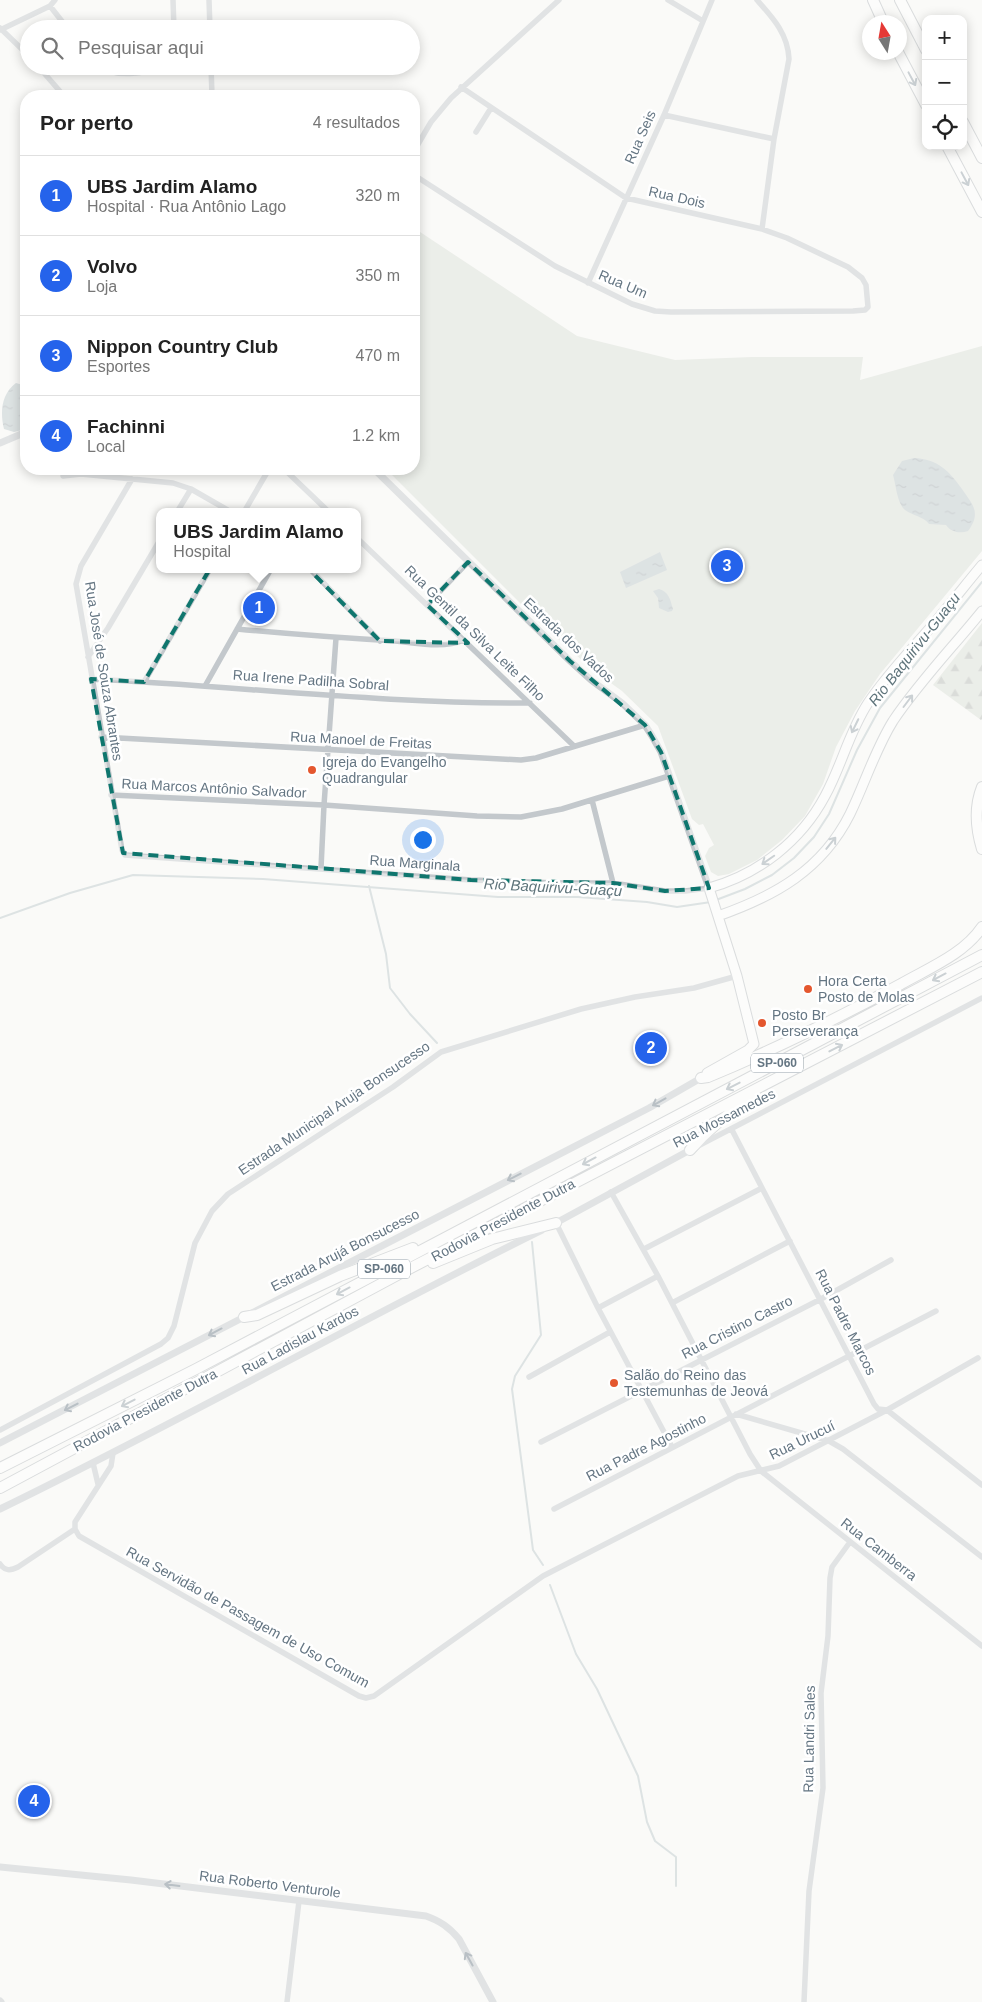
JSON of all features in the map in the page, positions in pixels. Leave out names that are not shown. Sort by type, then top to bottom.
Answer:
[{"type":"highway","points":[[873,0],[880,15]]},
{"type":"highway","points":[[900,0],[922,42]]},
{"type":"highway","points":[[902,60],[922,97]]},
{"type":"highway","points":[[967,130],[982,158]]},
{"type":"highway","points":[[950,150],[982,212]]},
{"type":"highway","points":[[982,787],[977,804],[977,820],[982,849]]},
{"type":"highway","points":[[701,1078],[708,1077],[762,1055],[854,1010],[960,949],[982,927]]},
{"type":"highway","name":"Rodovia Presidente Dutra","points":[[0,1468],[188,1373],[982,955]]},
{"type":"highway","name":"Rodovia Presidente Dutra","points":[[0,1488],[401,1273],[982,972]]},
{"type":"highway","points":[[690,1150],[706,1131],[728,1114],[759,1094],[781,1083],[793,1071]]},
{"type":"highway","points":[[401,1273],[423,1267],[492,1239],[556,1223]]},
{"type":"highway","points":[[244,1317],[257,1315],[306,1291],[385,1258],[438,1241]]},
{"type":"highway","points":[[0,1495],[33,1470]]},
{"type":"main road","points":[[701,1078],[752,1048],[754,1044],[737,976],[711,892],[727,882],[751,872],[788,844],[808,822],[825,796],[847,742],[868,704],[982,564]]},
{"type":"main road","points":[[717,913],[747,906],[784,887],[822,854],[839,833],[849,815],[871,762],[894,721],[982,611]]},
{"type":"street","points":[[20,48],[0,29],[50,6],[54,0]]},
{"type":"street","points":[[173,0],[174,20]]},
{"type":"street","points":[[210,0],[210,20]]},
{"type":"street","points":[[420,141],[431,122],[461,87],[559,0]]},
{"type":"street","points":[[668,0],[703,21]]},
{"type":"street","name":"Rua Seis","points":[[588,282],[664,115],[712,0]]},
{"type":"street","points":[[757,0],[786,37],[789,59],[774,139],[762,229]]},
{"type":"street","points":[[50,6],[61,20]]},
{"type":"street","points":[[46,75],[59,90]]},
{"type":"street","points":[[212,75],[212,90]]},
{"type":"street","name":"Rua Dois","points":[[461,87],[626,198],[762,229],[814,250],[855,272],[866,285],[868,303],[865,310],[853,312]]},
{"type":"street","points":[[476,132],[491,108]]},
{"type":"street","points":[[664,115],[774,139]]},
{"type":"street","name":"Rua Um","points":[[420,179],[555,266],[632,304],[654,311],[707,313],[853,312]]},
{"type":"street","points":[[0,443],[20,435]]},
{"type":"street","points":[[63,476],[72,475]]},
{"type":"street","points":[[91,475],[172,483],[190,489],[224,508]]},
{"type":"street","points":[[246,508],[266,475]]},
{"type":"street","points":[[290,475],[325,508]]},
{"type":"street","name":"Estrada dos Vados","points":[[380,475],[570,661],[591,680],[622,703],[645,725],[660,752],[670,776],[711,892]]},
{"type":"street","name":"Rua José de Souza Abrantes","points":[[122,850],[76,584],[77,575],[132,479]]},
{"type":"street","points":[[179,508],[190,489]]},
{"type":"street","name":"Rua Gentil da Silva Leite Filho","points":[[361,542],[574,746]]},
{"type":"street","points":[[88,658],[156,547]]},
{"type":"street","points":[[427,605],[468,562]]},
{"type":"street","points":[[144,682],[208,573]]},
{"type":"street","points":[[205,686],[269,573]]},
{"type":"street","points":[[314,573],[380,641]]},
{"type":"street","points":[[237,629],[336,638],[438,644],[457,643],[464,640]]},
{"type":"street","points":[[321,868],[336,638]]},
{"type":"street","name":"Rua Irene Padilha Sobral","points":[[91,679],[490,704],[530,703]]},
{"type":"street","name":"Rua Manoel de Freitas","points":[[101,737],[522,760],[536,758],[645,725]]},
{"type":"street","name":"Rua Marcos Antônio Salvador","points":[[111,795],[521,817],[592,800],[670,776]]},
{"type":"street","points":[[592,800],[613,883]]},
{"type":"street","name":"Rua Marginala","points":[[122,850],[128,856],[496,881],[613,883],[666,891],[711,892]]},
{"type":"street","name":"Estrada Municipal Aruja Bonsucesso","points":[[0,1430],[143,1355],[168,1338],[174,1326],[195,1243],[212,1212],[228,1194],[393,1087],[441,1052],[581,1009],[635,997],[694,988],[737,976]]},
{"type":"street","name":"Rua Mossamedes","points":[[611,1192],[982,998]]},
{"type":"street","name":"Estrada Arujá Bonsucesso","points":[[0,1443],[649,1108],[701,1078]]},
{"type":"street","name":"Rua Padre Marcos","points":[[732,1130],[821,1298],[874,1404],[878,1408],[887,1410],[982,1486]]},
{"type":"street","points":[[644,1249],[762,1188]]},
{"type":"street","name":"Rua Ladislau Kardos","points":[[0,1509],[113,1453],[358,1324],[556,1223],[611,1192]]},
{"type":"street","name":"Rua Camberra","points":[[611,1192],[644,1249],[700,1359],[734,1415],[750,1454],[761,1471],[982,1646]]},
{"type":"street","points":[[556,1223],[610,1332],[643,1390],[672,1447]]},
{"type":"street","points":[[672,1303],[790,1241]]},
{"type":"street","name":"Rua Cristino Castro","points":[[541,1442],[891,1260]]},
{"type":"street","points":[[598,1308],[658,1276]]},
{"type":"street","name":"Rua Padre Agostinho","points":[[554,1509],[936,1311]]},
{"type":"street","points":[[529,1377],[610,1332]]},
{"type":"street","name":"Rua Urucuí","points":[[551,1572],[738,1476],[779,1466],[887,1410],[978,1358]]},
{"type":"street","points":[[734,1415],[828,1441],[843,1449],[982,1558]]},
{"type":"street","points":[[0,1564],[9,1570],[18,1567],[75,1529],[76,1518],[111,1466],[113,1453]]},
{"type":"street","points":[[93,1463],[98,1484]]},
{"type":"street","name":"Rua Servidão de Passagem de Uso Comum","points":[[75,1529],[82,1538],[359,1696],[366,1698],[374,1696],[524,1589],[551,1572]]},
{"type":"street","name":"Rua Landri Sales","points":[[804,2002],[809,1900],[824,1778],[821,1692],[828,1636],[830,1578],[832,1567],[850,1542]]},
{"type":"street","name":"Rua Roberto Venturole","points":[[0,1867],[131,1880],[426,1916],[441,1922],[452,1930],[493,2002]]},
{"type":"street","points":[[287,2002],[299,1901]]},
{"type":"highlighted area","points":[[240,517],[288,548],[380,641],[468,643],[427,605],[468,562],[570,661],[645,725],[661,752],[709,888],[665,891],[613,883],[471,880],[123,853],[91,679],[144,682]]},
{"type":"green space","points":[[420,232],[577,336],[675,360],[752,357],[863,357],[860,380],[982,346],[982,551],[880,674],[855,711],[836,747],[823,784],[805,816],[782,840],[757,860],[729,874],[718,876],[711,872],[705,856],[709,848],[714,845],[703,824],[699,825],[692,819],[658,726],[622,691],[594,671],[539,622],[392,475],[420,475]]},
{"type":"green space","points":[[982,623],[982,719],[981,720],[933,685]]},
{"type":"water","points":[[16,383],[20,384],[20,430],[14,432],[4,429],[2,417],[3,404],[11,387]]},
{"type":"water","points":[[914,458],[930,461],[942,467],[962,489],[972,504],[975,513],[968,531],[956,532],[946,525],[929,524],[924,519],[908,512],[902,507],[893,475],[902,461]]},
{"type":"water","points":[[660,552],[667,570],[626,588],[620,572]]},
{"type":"water","points":[[659,589],[669,596],[672,611],[668,612],[659,608],[658,598],[653,591]]},
{"type":"waterway","name":"Rio Baquirivu-Guaçu","points":[[716,900],[745,889],[772,875],[794,858],[814,837],[829,814],[857,750],[880,708],[982,582]]},
{"type":"waterway","name":"Rio Baquirivu-Guaçu","points":[[0,918],[70,893],[133,875],[263,879],[498,897],[578,897],[647,902],[677,907],[711,902]]},
{"type":"waterway","points":[[369,886],[386,954],[390,988],[410,1014],[437,1043]]},
{"type":"waterway","points":[[532,1242],[541,1335],[515,1376],[512,1389],[533,1550],[543,1565]]},
{"type":"waterway","points":[[550,1585],[576,1654],[597,1689],[638,1776],[647,1822],[655,1841],[676,1857],[676,1886]]},
{"type":"place","name":"Nippon Country Club","points":[[727,566]]},
{"type":"place","name":"UBS Jardim Alamo","points":[[259,608]]},
{"type":"place","name":"Igreja do Evangelho Quadrangular","points":[[312,770]]},
{"type":"place","name":"Hora Certa Posto de Molas","points":[[808,989]]},
{"type":"place","name":"Posto Br Perseverança","points":[[762,1023]]},
{"type":"place","name":"Volvo","points":[[651,1048]]},
{"type":"place","name":"Salão do Reino das Testemunhas de Jeová","points":[[614,1383]]},
{"type":"place","name":"Fachinni","points":[[34,1801]]}]
